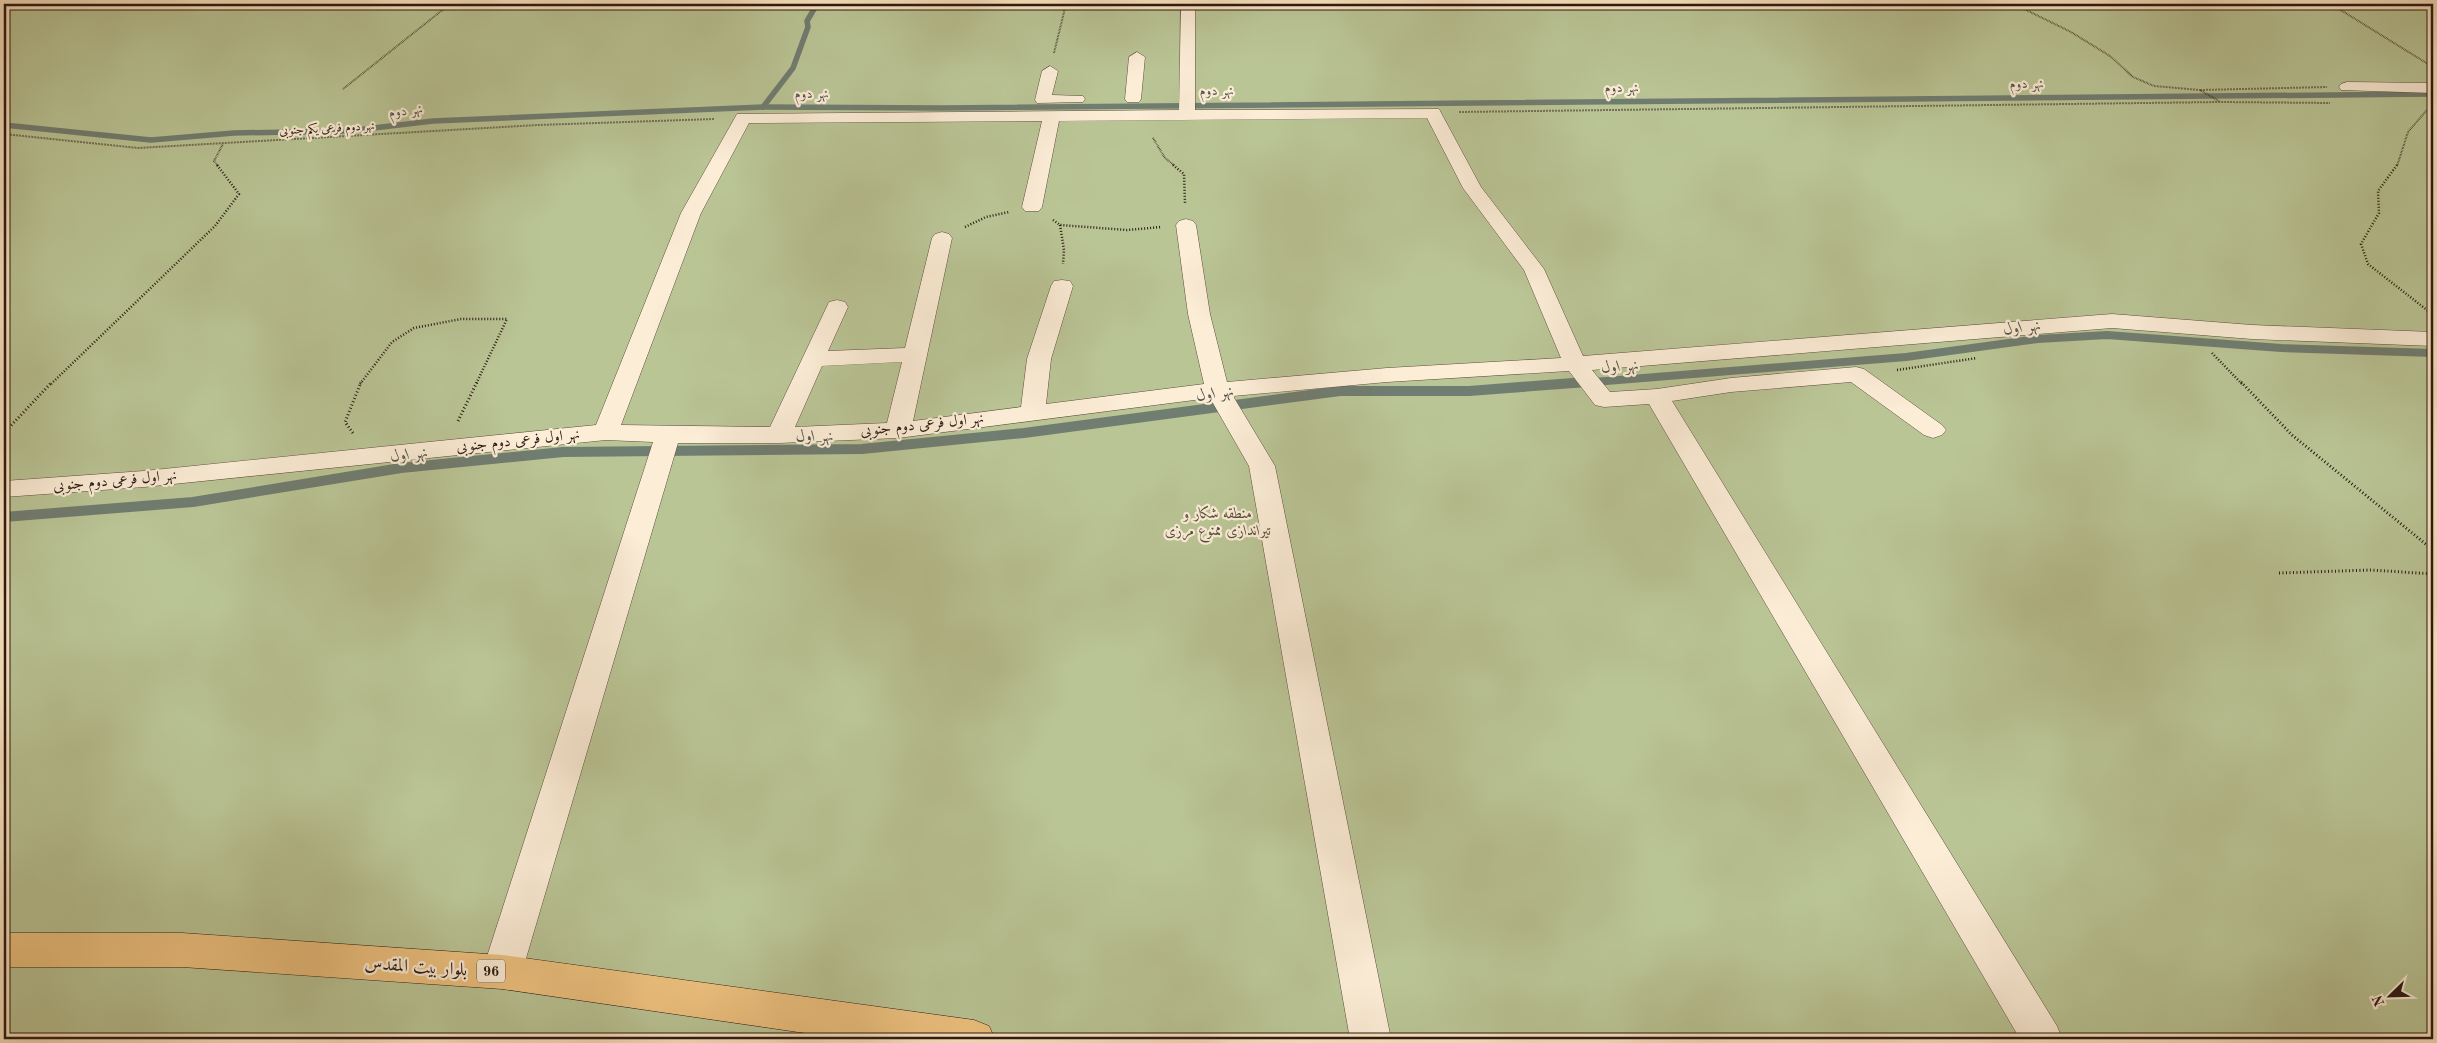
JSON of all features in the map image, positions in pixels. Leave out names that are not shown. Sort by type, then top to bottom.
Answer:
[{"type":"main road","name":"بلوار بیت المقدس","points":[[4,950],[182,950],[502,972],[974,1039]]},
{"type":"street","points":[[1187,105],[1188,4]]},
{"type":"street","points":[[1133,99],[1137,57]]},
{"type":"street","points":[[1050,71],[1043,100],[1093,99]]},
{"type":"street","points":[[2347,87],[2433,88]]},
{"type":"street","points":[[1113,99],[1151,99]]},
{"type":"street","points":[[606,432],[691,213],[743,118],[1052,116],[1165,106],[1314,99]]},
{"type":"street","points":[[1187,105],[1433,113],[1472,188],[1534,269],[1584,376],[1604,400],[1657,396],[1731,385],[1856,374],[1933,430]]},
{"type":"street","points":[[1032,207],[1052,116]]},
{"type":"street","points":[[1186,225],[1199,314],[1224,403],[1262,466],[1371,1039]]},
{"type":"street","points":[[898,430],[942,238]]},
{"type":"street","points":[[1033,412],[1039,359],[1062,286]]},
{"type":"street","points":[[779,434],[837,307]]},
{"type":"street","name":"نهر اول فرعی دوم جنوبی","points":[[4,489],[144,479],[606,432],[664,447],[779,434],[898,430],[1033,412],[1224,403],[1387,375],[1584,376],[1946,335],[2112,321],[2252,332],[2433,339]]},
{"type":"street","points":[[813,359],[915,355]]},
{"type":"street","points":[[1657,396],[2042,1039]]},
{"type":"street","points":[[502,972],[664,447]]},
{"type":"path","points":[[343,89],[450,4]]},
{"type":"path","points":[[1050,71],[1066,4]]},
{"type":"path","points":[[2014,4],[2071,32],[2102,51],[2133,77],[2154,86],[2180,90],[2347,87]]},
{"type":"path","points":[[2331,4],[2433,69]]},
{"type":"path","points":[[2200,90],[2220,102]]},
{"type":"path","points":[[1433,113],[2220,102],[2336,103]]},
{"type":"path","points":[[2433,105],[2408,132],[2396,168],[2378,191],[2379,213],[2361,244],[2368,264],[2433,315]]},
{"type":"path","points":[[942,238],[986,217],[1032,207],[1060,225],[1127,230],[1186,225],[1184,174],[1165,158],[1153,139],[1165,106]]},
{"type":"path","name":"نهر دوم فرعی یکم جنوبی","points":[[4,134],[19,134],[138,148],[538,125],[743,118]]},
{"type":"path","points":[[4,433],[60,374],[215,226],[239,194],[214,161],[223,143]]},
{"type":"path","points":[[1060,225],[1064,250],[1062,286]]},
{"type":"path","points":[[370,455],[345,422],[362,379],[392,342],[414,328],[461,319],[507,319],[445,448]]},
{"type":"path","points":[[2203,352],[2211,353],[2292,435],[2433,550]]},
{"type":"path","points":[[1856,374],[1935,366],[1980,358]]},
{"type":"path","points":[[2279,573],[2371,570],[2433,574]]},
{"type":"green space","name":"منطقه شکار و تیراندازی ممنوع مرزی","points":[[4,4],[2433,4],[2433,1039],[4,1039]]},
{"type":"waterway","points":[[763,107],[793,68],[808,27],[807,21],[817,4]]},
{"type":"waterway","name":"نهر دوم","points":[[763,107],[942,108],[2433,94]]},
{"type":"waterway","name":"نهر دوم","points":[[4,125],[151,140],[234,133],[348,131],[433,121],[763,107]]},
{"type":"waterway","name":"نهر اول","points":[[1569,384],[1906,357],[2038,339],[2107,335],[2281,348],[2433,353]]},
{"type":"waterway","name":"نهر اول","points":[[4,517],[193,502],[401,468],[563,452],[862,449],[1024,433],[1340,391],[1469,391],[1586,382]]}]
